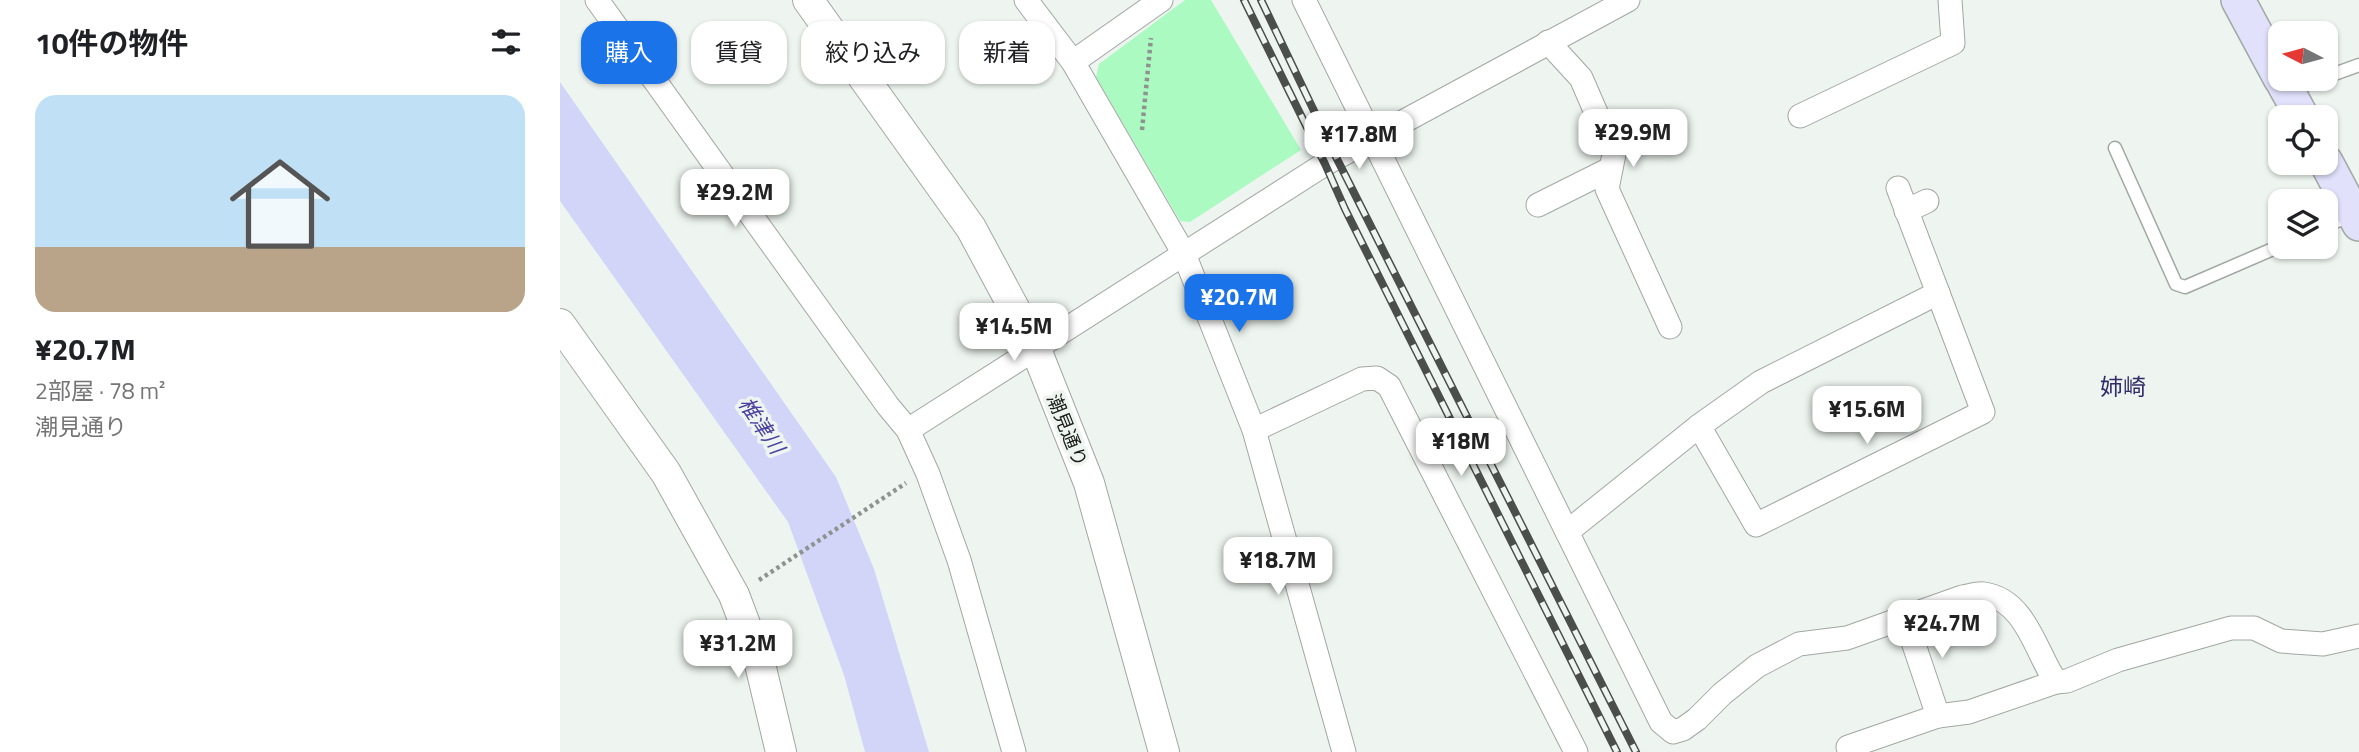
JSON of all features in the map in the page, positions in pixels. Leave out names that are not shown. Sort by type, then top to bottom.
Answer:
[{"type":"main road","points":[[2238,0],[2268,55]]},
{"type":"main road","points":[[2330,175],[2346,221]]},
{"type":"street","points":[[597,0],[888,407],[908,430],[928,474],[959,559],[1014,752]]},
{"type":"street","name":"潮見通り","points":[[808,0],[971,228],[1035,347],[1089,483],[1164,752]]},
{"type":"street","points":[[1026,0],[1073,62],[1184,254],[1254,430],[1345,752]]},
{"type":"street","points":[[1073,62],[1161,0]]},
{"type":"street","points":[[1304,0],[1661,722],[1673,732],[1683,729],[1757,666],[1799,644],[1847,638],[1962,597],[1982,594],[2007,603],[2030,631],[2056,682]]},
{"type":"street","points":[[908,430],[1318,169],[1628,0]]},
{"type":"street","points":[[1800,116],[1954,43],[1950,0]]},
{"type":"street","points":[[1548,42],[1581,78],[1614,154],[1607,189],[1670,327]]},
{"type":"street","points":[[1538,205],[1610,169]]},
{"type":"street","points":[[1699,426],[1756,525],[1983,412],[1938,293],[1917,206],[1898,188]]},
{"type":"street","points":[[1567,532],[1699,426],[1761,382],[1938,293]]},
{"type":"street","points":[[565,344],[666,473],[734,595],[760,664],[781,752]]},
{"type":"street","points":[[1254,430],[1362,379],[1377,377],[1389,386],[1576,752]]},
{"type":"street","points":[[1905,618],[1938,716]]},
{"type":"street","points":[[1848,747],[1938,716],[1969,712],[2056,682],[2067,681],[2118,660],[2231,628],[2254,628],[2281,641],[2323,645],[2359,636]]},
{"type":"lane","points":[[2338,73],[2359,65]]},
{"type":"lane","points":[[2115,148],[2176,284],[2185,288],[2268,251]]},
{"type":"path","points":[[1141,139],[1152,25]]},
{"type":"path","points":[[769,574],[899,488]]},
{"type":"green space","points":[[1185,0],[1211,0],[1301,150],[1190,222],[1180,221],[1096,77],[1099,64]]},
{"type":"water","name":"椎津川","points":[[560,82],[836,477],[874,569],[929,752],[865,752],[844,675],[788,522],[560,201]]},
{"type":"railway","points":[[1244,0],[1345,209],[1617,752]]},
{"type":"railway","points":[[1261,0],[1337,159],[1636,752]]},
{"type":"district","name":"姉崎","points":[[2123,386]]}]
